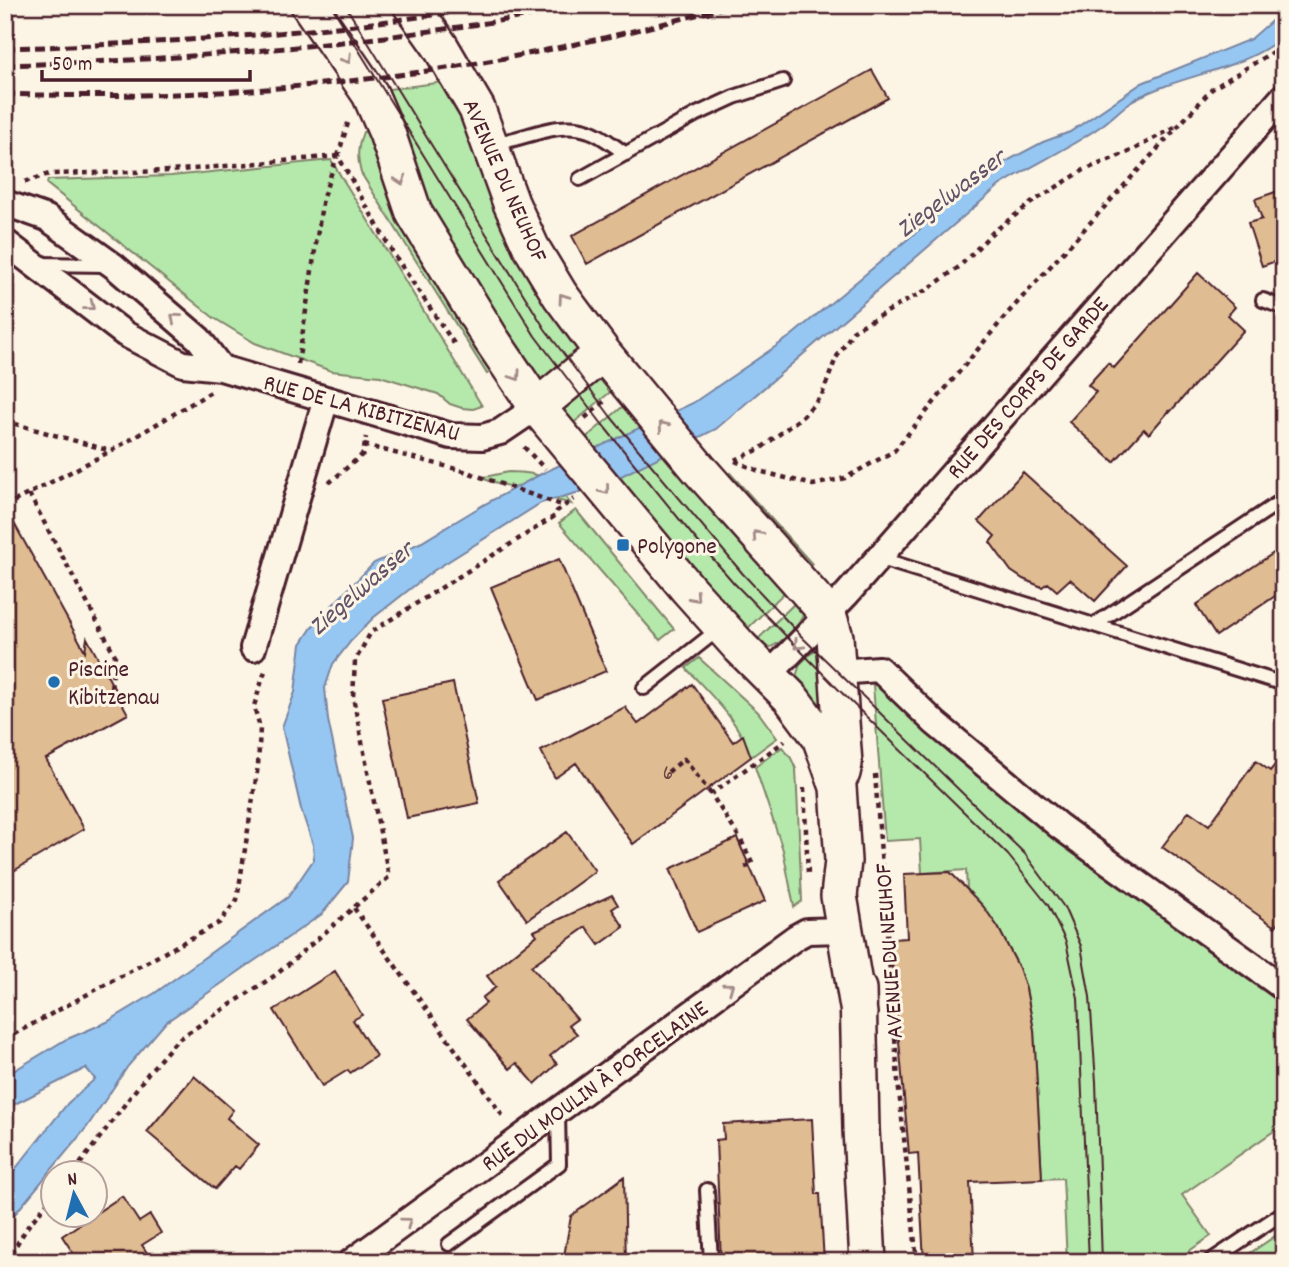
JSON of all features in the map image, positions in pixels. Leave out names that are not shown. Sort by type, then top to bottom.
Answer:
[{"type":"street","name":"AVENUE DU NEUHOF","points":[[309,5],[370,94],[380,115],[414,214],[491,339],[537,407],[658,554],[791,698],[795,738],[829,757],[838,787],[843,861],[839,897],[859,1013]]},
{"type":"street","name":"AVENUE DU NEUHOF","points":[[411,5],[440,46],[477,109],[511,203],[531,247],[560,295],[603,353],[699,469],[828,614],[835,637],[844,764],[838,787]]},
{"type":"street","name":"RUE DES CORPS DE GARDE","points":[[768,676],[878,558],[1284,96]]},
{"type":"street","points":[[5,202],[47,218],[114,266],[199,340],[229,370]]},
{"type":"street","name":"RUE DE LA KIBITZENAU","points":[[5,242],[125,334],[183,364],[229,370],[451,436],[482,437],[500,432],[537,407]]},
{"type":"street","points":[[537,407],[603,353]]},
{"type":"street","points":[[260,657],[326,399]]},
{"type":"street","points":[[838,672],[878,670],[935,723],[1059,826],[1284,988]]},
{"type":"street","name":"AVENUE DU NEUHOF","points":[[843,861],[854,895],[868,1262]]},
{"type":"street","name":"RUE DU MOULIN À PORCELAINE","points":[[351,1262],[796,937],[807,931],[844,930]]},
{"type":"lane","points":[[580,179],[724,102],[783,81]]},
{"type":"lane","points":[[490,144],[571,128],[589,131],[626,154]]},
{"type":"lane","points":[[36,264],[114,266]]},
{"type":"lane","points":[[1263,300],[1284,308]]},
{"type":"lane","points":[[1094,625],[1284,499]]},
{"type":"lane","points":[[878,558],[1284,684]]},
{"type":"lane","points":[[644,688],[722,626]]},
{"type":"lane","points":[[449,1244],[559,1164],[558,1113]]},
{"type":"lane","points":[[707,1190],[711,1262]]},
{"type":"lane","points":[[1209,1262],[1284,1212]]},
{"type":"path","points":[[1179,126],[1084,170],[1034,201],[993,232],[959,267],[928,289],[854,330],[836,358],[821,395],[803,416],[761,449],[735,461],[759,471],[813,485],[845,478],[894,451],[1007,314],[1179,126],[1212,89],[1284,45]]},
{"type":"path","points":[[23,183],[49,174],[170,171],[338,156],[323,197],[295,389]]},
{"type":"path","points":[[5,506],[111,451],[200,400],[229,370]]},
{"type":"path","points":[[326,486],[363,454],[370,412]]},
{"type":"path","points":[[5,421],[111,451]]},
{"type":"path","points":[[364,445],[464,471],[561,505]]},
{"type":"path","points":[[532,457],[543,467]]},
{"type":"path","points":[[29,494],[115,655],[110,697]]},
{"type":"path","points":[[84,1158],[149,1072],[177,1041],[277,974],[389,877],[354,698],[355,661],[371,632],[555,516],[561,505],[574,499]]},
{"type":"path","points":[[5,1039],[219,923],[237,900],[258,766],[260,728],[254,706],[260,657]]},
{"type":"path","points":[[711,794],[795,738]]},
{"type":"path","points":[[668,772],[684,759],[741,840],[753,864],[745,867]]},
{"type":"path","name":"AVENUE DU NEUHOF","points":[[874,763],[898,1081],[917,1262]]},
{"type":"path","points":[[803,780],[809,886]]},
{"type":"path","points":[[354,908],[520,1140]]},
{"type":"path","points":[[6,1262],[38,1214]]},
{"type":"path","points":[[558,1262],[564,1258]]},
{"type":"green space","points":[[444,82],[580,345],[574,355],[537,383],[431,224],[373,91]]},
{"type":"green space","points":[[373,131],[498,367],[487,374],[361,173],[358,153],[361,138],[363,132]]},
{"type":"green space","points":[[331,160],[482,406],[462,408],[450,404],[438,394],[380,376],[331,371],[255,343],[214,318],[47,184],[48,180],[171,176]]},
{"type":"green space","points":[[602,380],[615,388],[570,426],[561,408]]},
{"type":"green space","points":[[627,403],[787,590],[745,631],[582,441]]},
{"type":"green space","points":[[508,472],[530,473],[544,478],[557,487],[571,504],[480,478]]},
{"type":"green space","points":[[730,473],[812,564],[805,570],[724,478]]},
{"type":"green space","points":[[576,510],[674,629],[660,640],[559,523]]},
{"type":"green space","points":[[798,600],[804,612],[790,633],[768,648],[754,643]]},
{"type":"green space","points":[[821,644],[834,735],[795,680],[800,664]]},
{"type":"green space","points":[[699,658],[758,712],[777,738],[751,757],[732,720],[686,668]]},
{"type":"green space","points":[[873,685],[882,685],[1284,997],[1284,1124],[1182,1195],[1211,1236],[1173,1262],[1067,1262],[1063,1178],[1042,1179],[1034,1030],[1019,968],[998,927],[967,889],[966,870],[922,873],[920,839],[885,841]]},
{"type":"green space","points":[[782,747],[796,769],[802,901],[794,907],[783,850],[755,767]]},
{"type":"green space","points":[[1284,1230],[1284,1247],[1261,1262],[1237,1262]]},
{"type":"water","name":"Ziegelwasser","points":[[1284,10],[1284,36],[1267,48],[1231,65],[1135,99],[1089,134],[999,186],[716,429],[601,486],[541,503],[433,571],[373,618],[333,664],[325,688],[328,720],[353,838],[348,882],[322,914],[166,1022],[128,1066],[87,1127],[61,1158],[38,1158],[38,1186],[5,1226],[5,1182],[68,1103],[95,1079],[86,1068],[5,1109],[5,1076],[65,1040],[107,1022],[155,993],[288,897],[314,859],[313,845],[301,809],[282,727],[295,692],[301,644],[315,623],[374,563],[422,542],[543,473],[693,403],[791,336],[967,190],[1005,162],[1043,142],[1070,132],[1142,83],[1251,39]]},
{"type":"building","points":[[872,70],[888,98],[587,264],[572,236]]},
{"type":"building","points":[[1284,189],[1284,272],[1280,272],[1276,261],[1262,266],[1248,223],[1262,219],[1255,199]]},
{"type":"building","points":[[1198,273],[1235,307],[1228,315],[1244,330],[1149,434],[1144,429],[1114,462],[1069,422],[1096,392],[1088,385],[1108,363],[1114,368]]},
{"type":"building","points":[[1023,472],[1127,566],[1095,601],[1070,579],[1057,591],[1048,583],[1042,587],[1023,579],[1011,571],[990,542],[995,536],[979,521]]},
{"type":"building","name":"Piscine Kibitzenau","points":[[5,507],[85,651],[87,638],[128,714],[46,759],[84,829],[5,876]]},
{"type":"building","points":[[1284,546],[1284,590],[1216,636],[1196,605]]},
{"type":"building","points":[[559,559],[606,671],[538,700],[491,587]]},
{"type":"building","points":[[453,683],[479,803],[407,818],[382,698]]},
{"type":"building","points":[[692,684],[733,742],[743,735],[751,757],[633,844],[576,763],[555,778],[541,751],[625,707],[638,724]]},
{"type":"building","points":[[1284,754],[1284,916],[1275,927],[1162,847],[1189,811],[1209,825],[1256,761],[1270,771]]},
{"type":"building","points":[[567,832],[595,871],[527,920],[499,880]]},
{"type":"building","points":[[737,838],[765,901],[697,932],[670,869]]},
{"type":"building","points":[[950,872],[983,906],[998,927],[1019,968],[1026,989],[1034,1030],[1042,1179],[970,1182],[974,1262],[924,1262],[918,1153],[909,1154],[890,939],[907,938],[904,874]]},
{"type":"building","points":[[612,895],[618,905],[612,909],[624,927],[599,945],[586,927],[531,966],[577,1019],[569,1025],[577,1034],[550,1056],[557,1064],[535,1084],[517,1063],[510,1069],[467,1019],[486,1003],[482,998],[496,987],[487,976],[537,935],[534,931]]},
{"type":"building","points":[[335,971],[362,1015],[353,1020],[376,1056],[350,1073],[348,1070],[322,1086],[274,1010]]},
{"type":"building","points":[[194,1076],[233,1110],[227,1118],[259,1145],[239,1169],[235,1166],[215,1189],[147,1132]]},
{"type":"building","points":[[812,1119],[816,1194],[820,1194],[824,1262],[721,1262],[716,1140],[724,1139],[723,1124]]},
{"type":"building","points":[[624,1177],[626,1262],[563,1262],[571,1216]]},
{"type":"building","points":[[122,1196],[139,1222],[150,1215],[161,1233],[142,1245],[153,1262],[79,1262],[62,1236],[74,1228],[108,1228],[108,1205]]},
{"type":"tram line","points":[[331,5],[535,336],[602,424],[734,583],[1008,855],[1048,905],[1066,942],[1078,998],[1089,1262]]},
{"type":"tram line","points":[[345,5],[545,329],[611,417],[743,574],[804,639],[1025,854],[1064,907],[1081,946],[1090,997],[1096,1082],[1102,1262]]},
{"type":"railway","points":[[5,48],[253,35],[376,23],[498,5]]},
{"type":"railway","points":[[5,65],[153,59],[300,47],[446,29],[592,5]]},
{"type":"railway","points":[[5,94],[98,96],[190,93],[281,88],[372,78],[553,49],[732,5]]},
{"type":"place","name":"Polygone","points":[[623,545]]},
{"type":"place","name":"Piscine Kibitzenau","points":[[54,682]]}]
